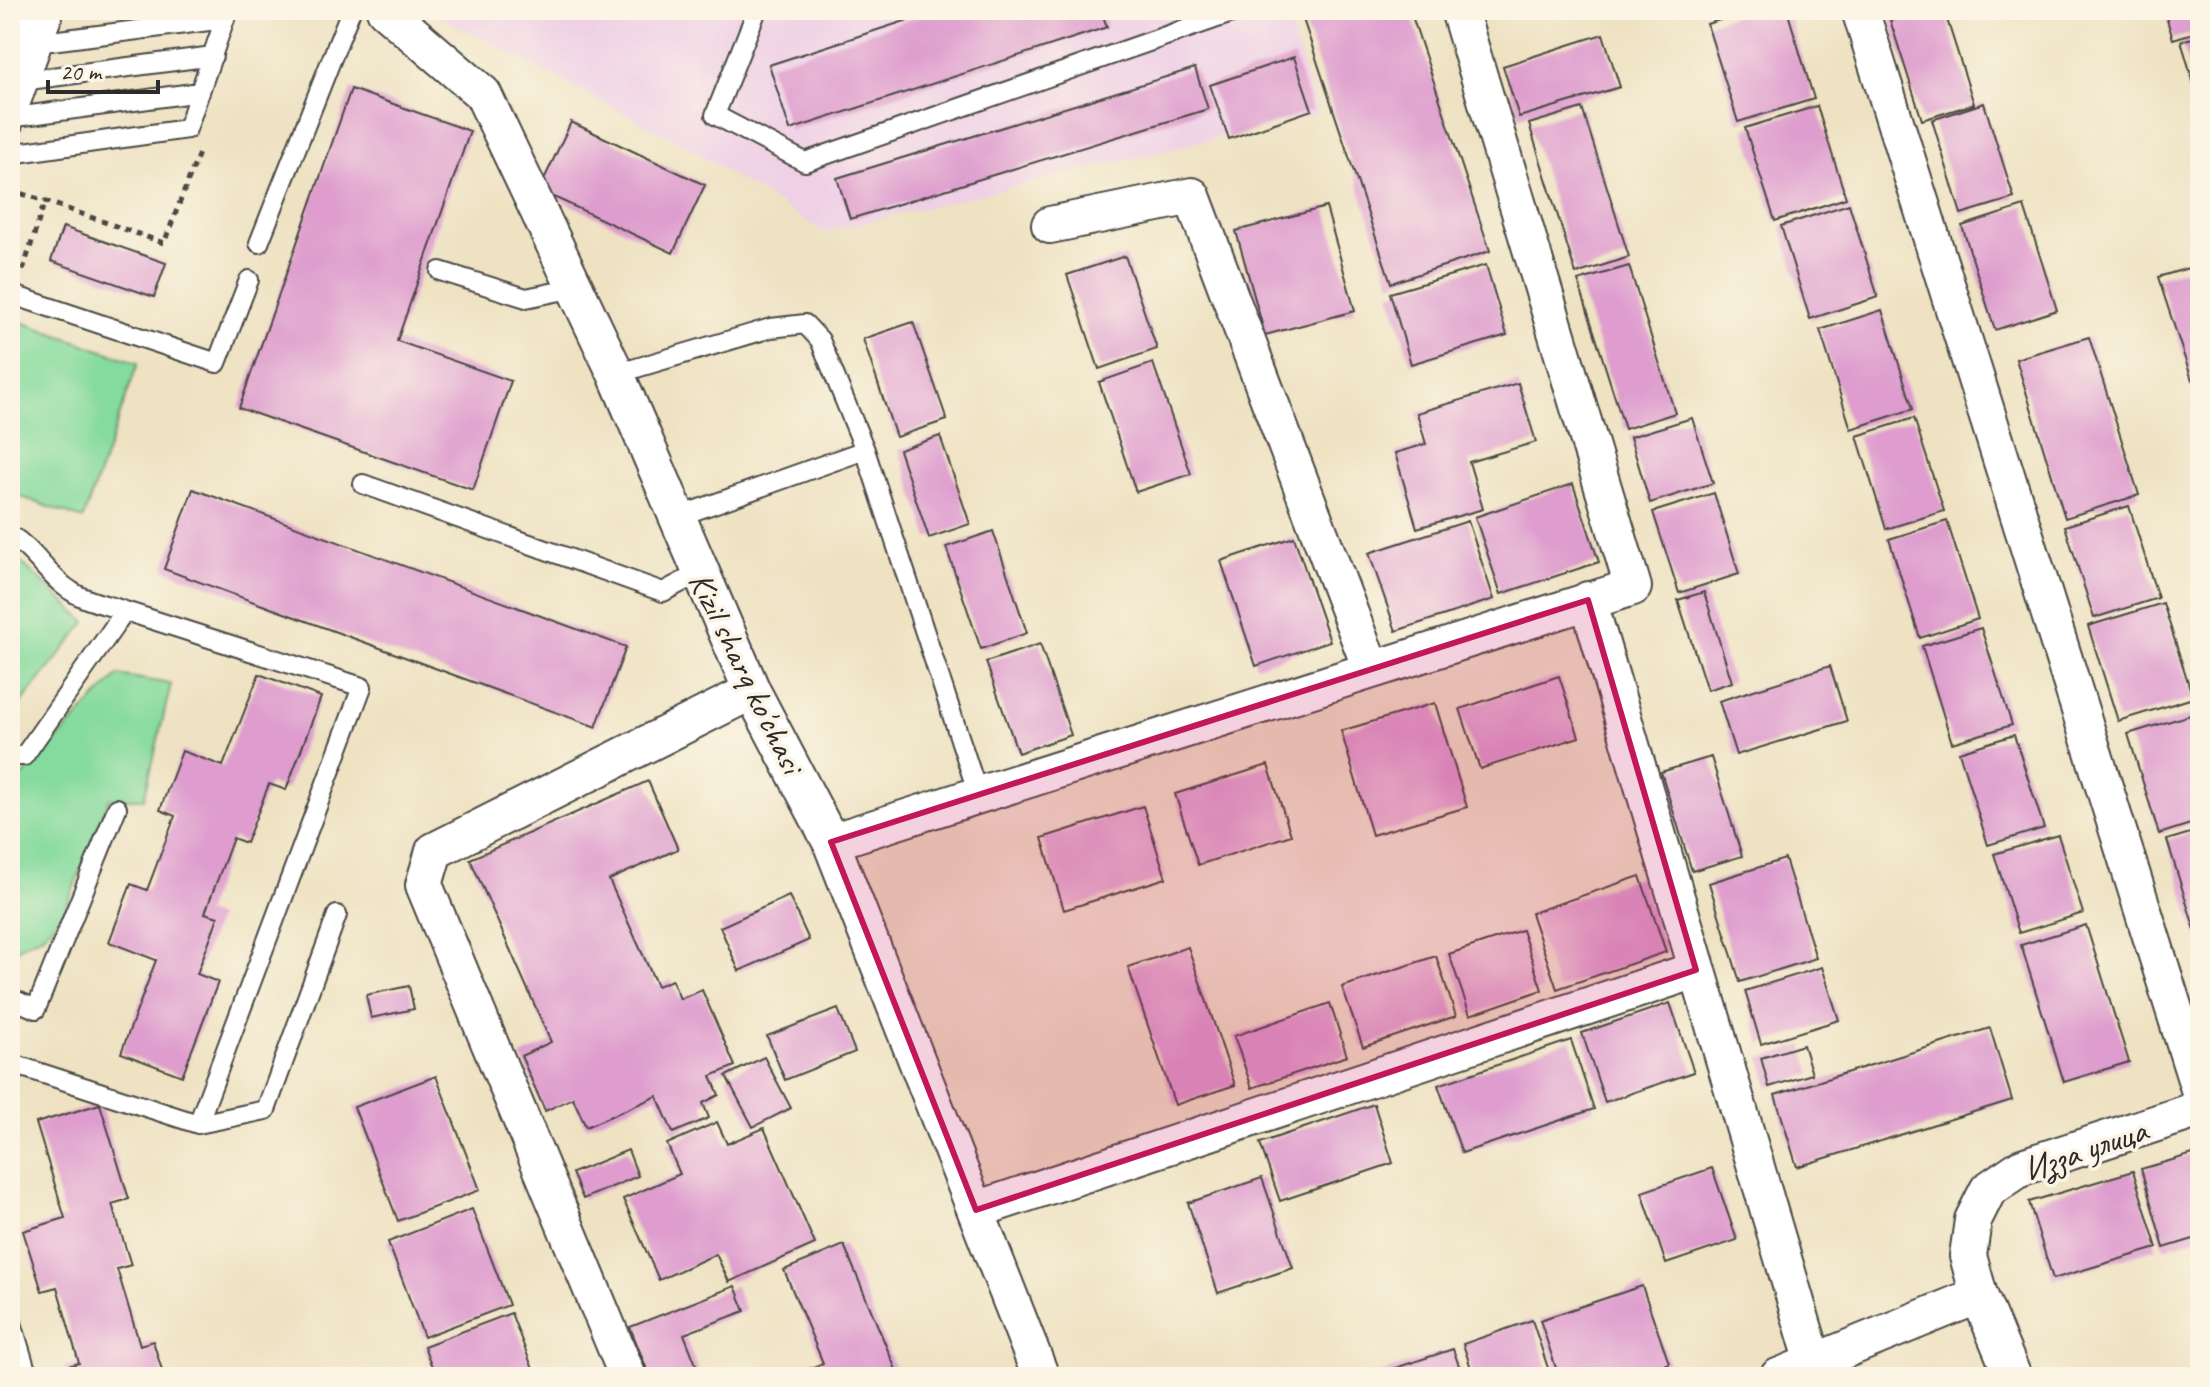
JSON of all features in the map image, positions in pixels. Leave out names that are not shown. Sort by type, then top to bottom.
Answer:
[{"type":"street","name":"Kizil sharq ko'chasi","points":[[385,10],[483,94],[616,374],[752,691],[831,842],[1041,1377]]},
{"type":"street","points":[[831,842],[1633,587],[1459,10]]},
{"type":"street","points":[[1860,10],[2200,1092]]},
{"type":"street","points":[[1050,225],[1192,196],[1371,669]]},
{"type":"street","points":[[1588,600],[1814,1363]]},
{"type":"street","points":[[628,1377],[424,885],[434,851],[752,691]]},
{"type":"street","points":[[976,1210],[1696,970]]},
{"type":"street","name":"Изза улица","points":[[1979,1295],[1968,1256],[1973,1220],[1988,1190],[2022,1167],[2200,1109]]},
{"type":"street","points":[[1778,1377],[1979,1295],[2013,1377]]},
{"type":"lane","points":[[55,10],[28,49],[13,125],[200,92]]},
{"type":"lane","points":[[259,243],[351,10]]},
{"type":"lane","points":[[757,10],[715,115],[805,162],[1240,10]]},
{"type":"lane","points":[[10,154],[187,129],[227,14],[28,49]]},
{"type":"lane","points":[[28,49],[213,56]]},
{"type":"lane","points":[[440,271],[526,298],[575,288]]},
{"type":"lane","points":[[12,295],[217,363],[249,280]]},
{"type":"lane","points":[[616,374],[771,328],[805,324],[820,340],[865,450],[979,797]]},
{"type":"lane","points":[[677,517],[865,450]]},
{"type":"lane","points":[[363,484],[663,592],[699,573]]},
{"type":"lane","points":[[10,535],[35,553],[49,572],[72,593],[362,687],[198,1124]]},
{"type":"lane","points":[[10,756],[24,756],[125,611]]},
{"type":"lane","points":[[10,998],[36,1009],[117,808]]},
{"type":"lane","points":[[10,1063],[198,1124],[266,1110],[337,915]]},
{"type":"lane","points":[[10,1316],[28,1377]]},
{"type":"path","points":[[10,190],[164,243],[203,141]]},
{"type":"path","points":[[12,295],[45,201]]},
{"type":"highlighted area","points":[[1588,600],[1696,970],[976,1210],[831,842]]},
{"type":"shaded area","points":[[428,10],[1286,10],[1317,114],[824,232],[684,145]]},
{"type":"green space","points":[[10,318],[138,363],[83,519],[10,493]]},
{"type":"green space","points":[[10,552],[86,622],[10,717]]},
{"type":"green space","points":[[118,675],[171,684],[144,799],[109,799],[64,912],[43,935],[10,952],[10,777],[20,779]]},
{"type":"building","points":[[939,10],[1101,10],[1107,27],[790,130],[769,65]]},
{"type":"building","points":[[1300,10],[1410,10],[1490,251],[1391,283]]},
{"type":"building","points":[[1751,10],[1787,10],[1814,99],[1738,122],[1707,24]]},
{"type":"building","points":[[1923,10],[1944,10],[1974,104],[1922,120],[1890,20]]},
{"type":"building","points":[[2164,10],[2200,10],[2200,31],[2173,39]]},
{"type":"building","points":[[1603,34],[1620,87],[1519,117],[1503,66]]},
{"type":"building","points":[[2200,36],[2200,101],[2199,101],[2181,41]]},
{"type":"building","points":[[1294,57],[1312,110],[1229,139],[1210,85]]},
{"type":"building","points":[[1195,68],[1208,109],[850,219],[837,178]]},
{"type":"building","points":[[351,89],[470,131],[397,341],[511,381],[473,490],[239,408]]},
{"type":"building","points":[[1984,103],[2014,198],[1961,214],[1932,120]]},
{"type":"building","points":[[1817,106],[1846,198],[1775,221],[1745,128]]},
{"type":"building","points":[[1582,108],[1629,257],[1576,274],[1529,124]]},
{"type":"building","points":[[571,122],[705,185],[673,253],[539,190]]},
{"type":"building","points":[[1849,204],[1878,297],[1810,319],[1781,226]]},
{"type":"building","points":[[2024,206],[2057,310],[1995,330],[1962,226]]},
{"type":"building","points":[[1326,207],[1355,311],[1265,335],[1236,231]]},
{"type":"building","points":[[63,227],[166,263],[154,297],[51,261]]},
{"type":"building","points":[[1125,256],[1157,349],[1099,369],[1067,275]]},
{"type":"building","points":[[1486,265],[1507,335],[1411,364],[1390,293]]},
{"type":"building","points":[[1629,266],[1675,413],[1625,429],[1578,281]]},
{"type":"building","points":[[2192,267],[2200,292],[2200,377],[2192,380],[2158,277]]},
{"type":"building","points":[[1882,310],[1913,409],[1851,429],[1820,330]]},
{"type":"building","points":[[913,322],[947,420],[896,437],[863,339]]},
{"type":"building","points":[[2089,337],[2139,495],[2065,518],[2016,359]]},
{"type":"building","points":[[1153,363],[1191,474],[1136,492],[1099,382]]},
{"type":"building","points":[[1518,383],[1536,442],[1469,462],[1483,509],[1417,528],[1395,453],[1426,444],[1417,413]]},
{"type":"building","points":[[1692,418],[1713,483],[1650,503],[1630,437]]},
{"type":"building","points":[[1914,418],[1944,511],[1886,529],[1857,436]]},
{"type":"building","points":[[940,436],[970,524],[929,538],[899,450]]},
{"type":"building","points":[[1573,484],[1599,562],[1501,594],[1475,517]]},
{"type":"building","points":[[193,489],[626,647],[596,727],[164,569]]},
{"type":"building","points":[[1714,493],[1739,574],[1679,593],[1653,512]]},
{"type":"building","points":[[2129,506],[2158,598],[2094,618],[2065,526]]},
{"type":"building","points":[[1468,521],[1494,599],[1396,631],[1369,553]]},
{"type":"building","points":[[1947,521],[1978,619],[1920,638],[1889,539]]},
{"type":"building","points":[[993,531],[1027,633],[981,649],[946,547]]},
{"type":"building","points":[[1294,537],[1330,641],[1256,666],[1221,561]]},
{"type":"building","points":[[1704,592],[1732,682],[1707,690],[1678,600]]},
{"type":"building","points":[[2163,603],[2193,698],[2118,721],[2088,626]]},
{"type":"building","points":[[1981,628],[2012,725],[1952,743],[1922,646]]},
{"type":"building","points":[[1040,644],[1071,735],[1018,753],[986,662]]},
{"type":"building","points":[[1830,666],[1847,721],[1736,755],[1719,701]]},
{"type":"building","points":[[259,674],[321,697],[286,790],[269,784],[246,843],[233,838],[205,913],[218,917],[197,974],[218,982],[182,1076],[121,1053],[156,960],[109,942],[131,884],[147,890],[175,816],[160,810],[182,751],[223,766]]},
{"type":"building","points":[[1559,676],[1579,737],[1480,769],[1460,709]]},
{"type":"building","points":[[1435,703],[1467,807],[1372,835],[1341,731]]},
{"type":"building","points":[[2190,715],[2200,748],[2200,821],[2159,834],[2128,734]]},
{"type":"building","points":[[2014,735],[2044,828],[1988,845],[1959,752]]},
{"type":"building","points":[[1711,757],[1742,856],[1692,871],[1661,772]]},
{"type":"building","points":[[1268,765],[1291,835],[1198,865],[1175,794]]},
{"type":"building","points":[[648,781],[678,849],[609,880],[657,986],[672,980],[680,999],[702,990],[735,1066],[711,1076],[719,1095],[703,1103],[709,1118],[673,1133],[657,1096],[586,1127],[573,1098],[545,1111],[521,1056],[551,1042],[470,859]]},
{"type":"building","points":[[1143,806],[1166,878],[1064,910],[1042,838]]},
{"type":"building","points":[[2200,830],[2200,943],[2199,943],[2167,840]]},
{"type":"building","points":[[2058,835],[2083,913],[2019,933],[1994,854]]},
{"type":"building","points":[[1785,859],[1816,958],[1740,982],[1709,883]]},
{"type":"building","points":[[1640,876],[1666,952],[1557,989],[1531,913]]},
{"type":"building","points":[[789,896],[809,940],[739,971],[720,927]]},
{"type":"building","points":[[2086,925],[2129,1062],[2064,1082],[2021,945]]},
{"type":"building","points":[[1522,930],[1542,990],[1470,1015],[1449,954]]},
{"type":"building","points":[[1188,947],[1235,1085],[1175,1105],[1128,967]]},
{"type":"building","points":[[1436,956],[1456,1016],[1363,1047],[1342,987]]},
{"type":"building","points":[[1822,967],[1839,1020],[1761,1044],[1745,991]]},
{"type":"building","points":[[409,986],[414,1009],[371,1018],[366,995]]},
{"type":"building","points":[[1330,1003],[1347,1056],[1252,1088],[1234,1036]]},
{"type":"building","points":[[1670,1003],[1694,1072],[1605,1102],[1582,1033]]},
{"type":"building","points":[[838,1009],[855,1052],[785,1080],[767,1036]]},
{"type":"building","points":[[1990,1028],[2012,1100],[1797,1167],[1775,1095]]},
{"type":"building","points":[[1571,1040],[1594,1109],[1462,1153],[1438,1085]]},
{"type":"building","points":[[1803,1045],[1812,1074],[1769,1087],[1761,1058]]},
{"type":"building","points":[[764,1057],[791,1108],[753,1127],[726,1076]]},
{"type":"building","points":[[436,1076],[480,1190],[398,1221],[354,1107]]},
{"type":"building","points":[[100,1104],[129,1199],[112,1204],[131,1265],[117,1269],[140,1345],[153,1341],[164,1377],[67,1377],[64,1367],[79,1363],[57,1287],[42,1291],[23,1231],[65,1218],[36,1123]]},
{"type":"building","points":[[1374,1104],[1393,1163],[1280,1201],[1260,1143]]},
{"type":"building","points":[[717,1122],[727,1144],[764,1128],[815,1244],[729,1282],[716,1254],[659,1280],[623,1199],[680,1174],[667,1144]]},
{"type":"building","points":[[628,1150],[638,1176],[583,1199],[572,1173]]},
{"type":"building","points":[[2200,1152],[2200,1237],[2164,1248],[2141,1169]]},
{"type":"building","points":[[1712,1168],[1737,1240],[1666,1264],[1642,1192]]},
{"type":"building","points":[[2133,1171],[2157,1248],[2053,1279],[2029,1202]]},
{"type":"building","points":[[1262,1178],[1293,1268],[1218,1293],[1188,1203]]},
{"type":"building","points":[[472,1209],[509,1305],[424,1337],[388,1242]]},
{"type":"building","points":[[844,1245],[899,1377],[789,1377],[823,1363],[784,1270]]},
{"type":"building","points":[[735,1286],[745,1311],[684,1334],[701,1377],[650,1377],[630,1327]]},
{"type":"building","points":[[1642,1286],[1669,1363],[1627,1377],[1559,1377],[1540,1320]]},
{"type":"building","points":[[511,1313],[536,1377],[436,1377],[424,1346]]},
{"type":"building","points":[[1532,1320],[1551,1377],[1474,1377],[1463,1344]]},
{"type":"building","points":[[1453,1349],[1463,1377],[1371,1377],[1371,1376]]}]
